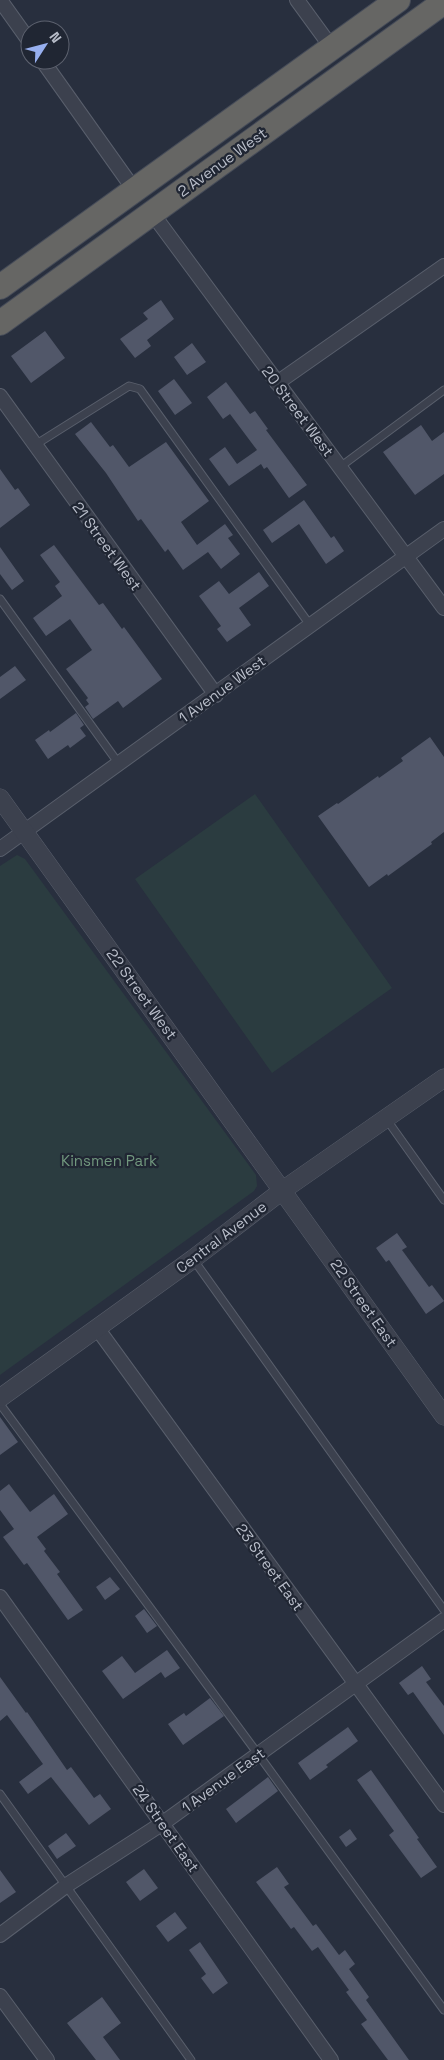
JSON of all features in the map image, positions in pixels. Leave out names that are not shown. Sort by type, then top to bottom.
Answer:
[{"type":"highway","name":"2 Avenue West","points":[[0,287],[398,0]]},
{"type":"highway","name":"2 Avenue West","points":[[0,323],[444,2]]},
{"type":"street","points":[[0,0],[20,28]]},
{"type":"street","points":[[297,0],[332,48]]},
{"type":"street","points":[[49,70],[135,191]]},
{"type":"street","name":"20 Street West","points":[[152,213],[444,608]]},
{"type":"street","points":[[277,383],[444,266]]},
{"type":"street","name":"21 Street West","points":[[0,396],[216,695]]},
{"type":"street","name":"1 Avenue West","points":[[0,850],[444,529]]},
{"type":"street","name":"22 Street West","points":[[0,798],[283,1190]]},
{"type":"street","name":"Central Avenue","points":[[0,1398],[193,1259],[283,1190],[444,1078]]},
{"type":"street","name":"22 Street East","points":[[283,1190],[444,1416]]},
{"type":"street","name":"23 Street East","points":[[97,1328],[444,1805]]},
{"type":"street","name":"24 Street East","points":[[0,1597],[331,2060]]},
{"type":"street","name":"1 Avenue East","points":[[0,1935],[67,1886],[163,1823],[444,1620]]},
{"type":"street","points":[[0,1996],[48,2060]]},
{"type":"lane","points":[[34,445],[129,386],[140,389],[310,626]]},
{"type":"lane","points":[[340,468],[444,390]]},
{"type":"lane","points":[[0,598],[118,764]]},
{"type":"lane","points":[[386,1119],[444,1200]]},
{"type":"lane","points":[[193,1259],[444,1610]]},
{"type":"lane","points":[[0,1404],[444,2010]]},
{"type":"lane","points":[[0,1794],[191,2060]]},
{"type":"green space","points":[[255,794],[392,988],[272,1073],[135,879]]},
{"type":"green space","name":"Kinsmen Park","points":[[17,855],[25,859],[256,1175],[257,1186],[254,1191],[0,1375],[0,866]]},
{"type":"building","points":[[161,300],[174,319],[147,340],[151,346],[135,358],[120,339],[148,319],[143,313]]},
{"type":"building","points":[[45,331],[65,358],[31,383],[11,356]]},
{"type":"building","points":[[192,343],[206,362],[187,375],[174,357]]},
{"type":"building","points":[[174,379],[192,403],[175,415],[158,391]]},
{"type":"building","points":[[226,382],[250,414],[255,411],[268,429],[266,430],[307,485],[289,498],[267,467],[264,469],[261,464],[229,486],[209,459],[225,447],[237,464],[257,450],[230,414],[223,419],[207,397]]},
{"type":"building","points":[[91,422],[110,447],[113,445],[129,467],[166,442],[209,501],[181,522],[197,545],[225,524],[233,535],[228,538],[240,554],[221,569],[208,552],[183,570],[168,549],[165,552],[141,519],[138,521],[106,473],[75,434]]},
{"type":"building","points":[[421,425],[432,441],[444,432],[444,474],[415,495],[383,452]]},
{"type":"building","points":[[0,469],[15,490],[18,488],[30,505],[0,528]]},
{"type":"building","points":[[304,500],[331,538],[334,536],[344,551],[326,564],[299,524],[272,543],[263,530]]},
{"type":"building","points":[[54,545],[99,605],[103,603],[122,629],[124,627],[162,679],[123,708],[118,701],[93,719],[85,707],[89,704],[86,700],[88,698],[66,669],[92,650],[70,619],[46,636],[33,618],[62,596],[55,586],[60,582],[40,555]]},
{"type":"building","points":[[0,547],[24,581],[12,590],[0,574]]},
{"type":"building","points":[[259,572],[269,586],[239,608],[251,625],[227,642],[217,629],[221,626],[199,596],[219,581],[229,594]]},
{"type":"building","points":[[15,666],[26,680],[0,699],[0,677]]},
{"type":"building","points":[[76,713],[84,725],[80,728],[86,736],[70,748],[68,745],[48,759],[35,740],[49,730],[50,732]]},
{"type":"building","points":[[430,737],[444,757],[444,832],[431,842],[432,844],[388,876],[387,874],[369,887],[318,816],[378,776],[379,778],[403,761],[401,758]]},
{"type":"building","points":[[397,1233],[407,1247],[402,1250],[429,1287],[432,1285],[444,1301],[426,1314],[389,1260],[386,1262],[376,1248]]},
{"type":"building","points":[[0,1417],[18,1442],[0,1455]]},
{"type":"building","points":[[9,1484],[30,1512],[54,1494],[68,1514],[37,1537],[46,1549],[44,1551],[60,1572],[57,1574],[83,1610],[68,1620],[27,1563],[24,1565],[3,1537],[14,1529],[0,1510],[0,1491]]},
{"type":"building","points":[[110,1577],[120,1589],[105,1600],[96,1587]]},
{"type":"building","points":[[144,1609],[157,1626],[147,1633],[135,1616]]},
{"type":"building","points":[[167,1650],[180,1668],[165,1678],[161,1672],[123,1699],[102,1671],[122,1656],[135,1673]]},
{"type":"building","points":[[422,1666],[431,1679],[426,1682],[444,1706],[444,1735],[413,1692],[408,1695],[399,1683]]},
{"type":"building","points":[[0,1677],[67,1770],[71,1767],[94,1798],[100,1794],[111,1809],[89,1825],[51,1777],[28,1794],[19,1782],[43,1764],[7,1715],[0,1721]]},
{"type":"building","points":[[210,1698],[224,1716],[183,1745],[168,1724],[184,1713],[186,1716]]},
{"type":"building","points":[[348,1727],[358,1741],[326,1765],[328,1767],[310,1780],[298,1763]]},
{"type":"building","points":[[371,1770],[437,1867],[421,1878],[389,1835],[394,1831],[357,1780]]},
{"type":"building","points":[[268,1777],[278,1791],[236,1823],[226,1809]]},
{"type":"building","points":[[350,1829],[357,1839],[346,1847],[339,1837]]},
{"type":"building","points":[[66,1833],[76,1846],[57,1859],[48,1846]]},
{"type":"building","points":[[277,1867],[289,1884],[284,1887],[313,1926],[316,1924],[339,1955],[345,1950],[355,1964],[349,1969],[369,1997],[366,2000],[409,2060],[388,2060],[361,2024],[367,2020],[346,1992],[349,1990],[318,1947],[312,1951],[294,1927],[291,1929],[256,1882]]},
{"type":"building","points":[[144,1869],[158,1888],[140,1901],[126,1882]]},
{"type":"building","points":[[0,1870],[16,1892],[0,1903]]},
{"type":"building","points":[[175,1912],[187,1928],[168,1942],[156,1926]]},
{"type":"building","points":[[200,1942],[228,1983],[213,1994],[201,1978],[206,1974],[189,1950]]},
{"type":"building","points":[[102,1997],[121,2023],[103,2037],[120,2060],[96,2060],[67,2023]]}]
